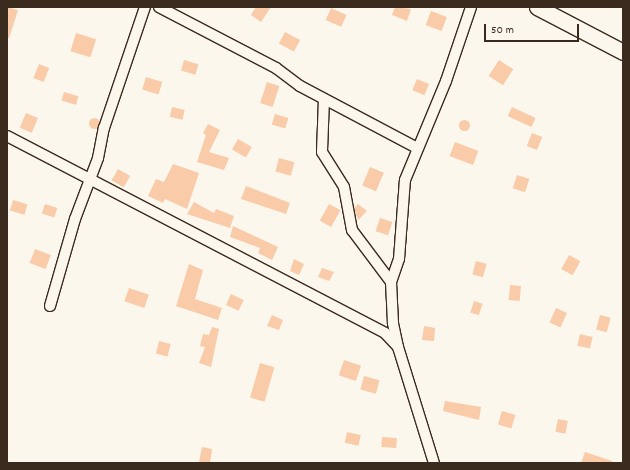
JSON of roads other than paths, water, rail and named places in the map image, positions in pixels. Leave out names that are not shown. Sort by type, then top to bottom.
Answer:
[{"type":"main road","points":[[537,7],[623,52]]},
{"type":"street","points":[[50,306],[75,218],[92,178],[104,128],[145,7]]},
{"type":"street","points":[[158,7],[276,68],[300,86],[417,148]]},
{"type":"street","points":[[434,463],[398,347],[393,323],[391,282],[399,259],[405,180],[446,81],[471,7]]},
{"type":"street","points":[[324,99],[322,152],[344,187],[352,230],[391,282]]},
{"type":"street","points":[[7,136],[92,178],[129,201],[385,333],[398,347]]}]
